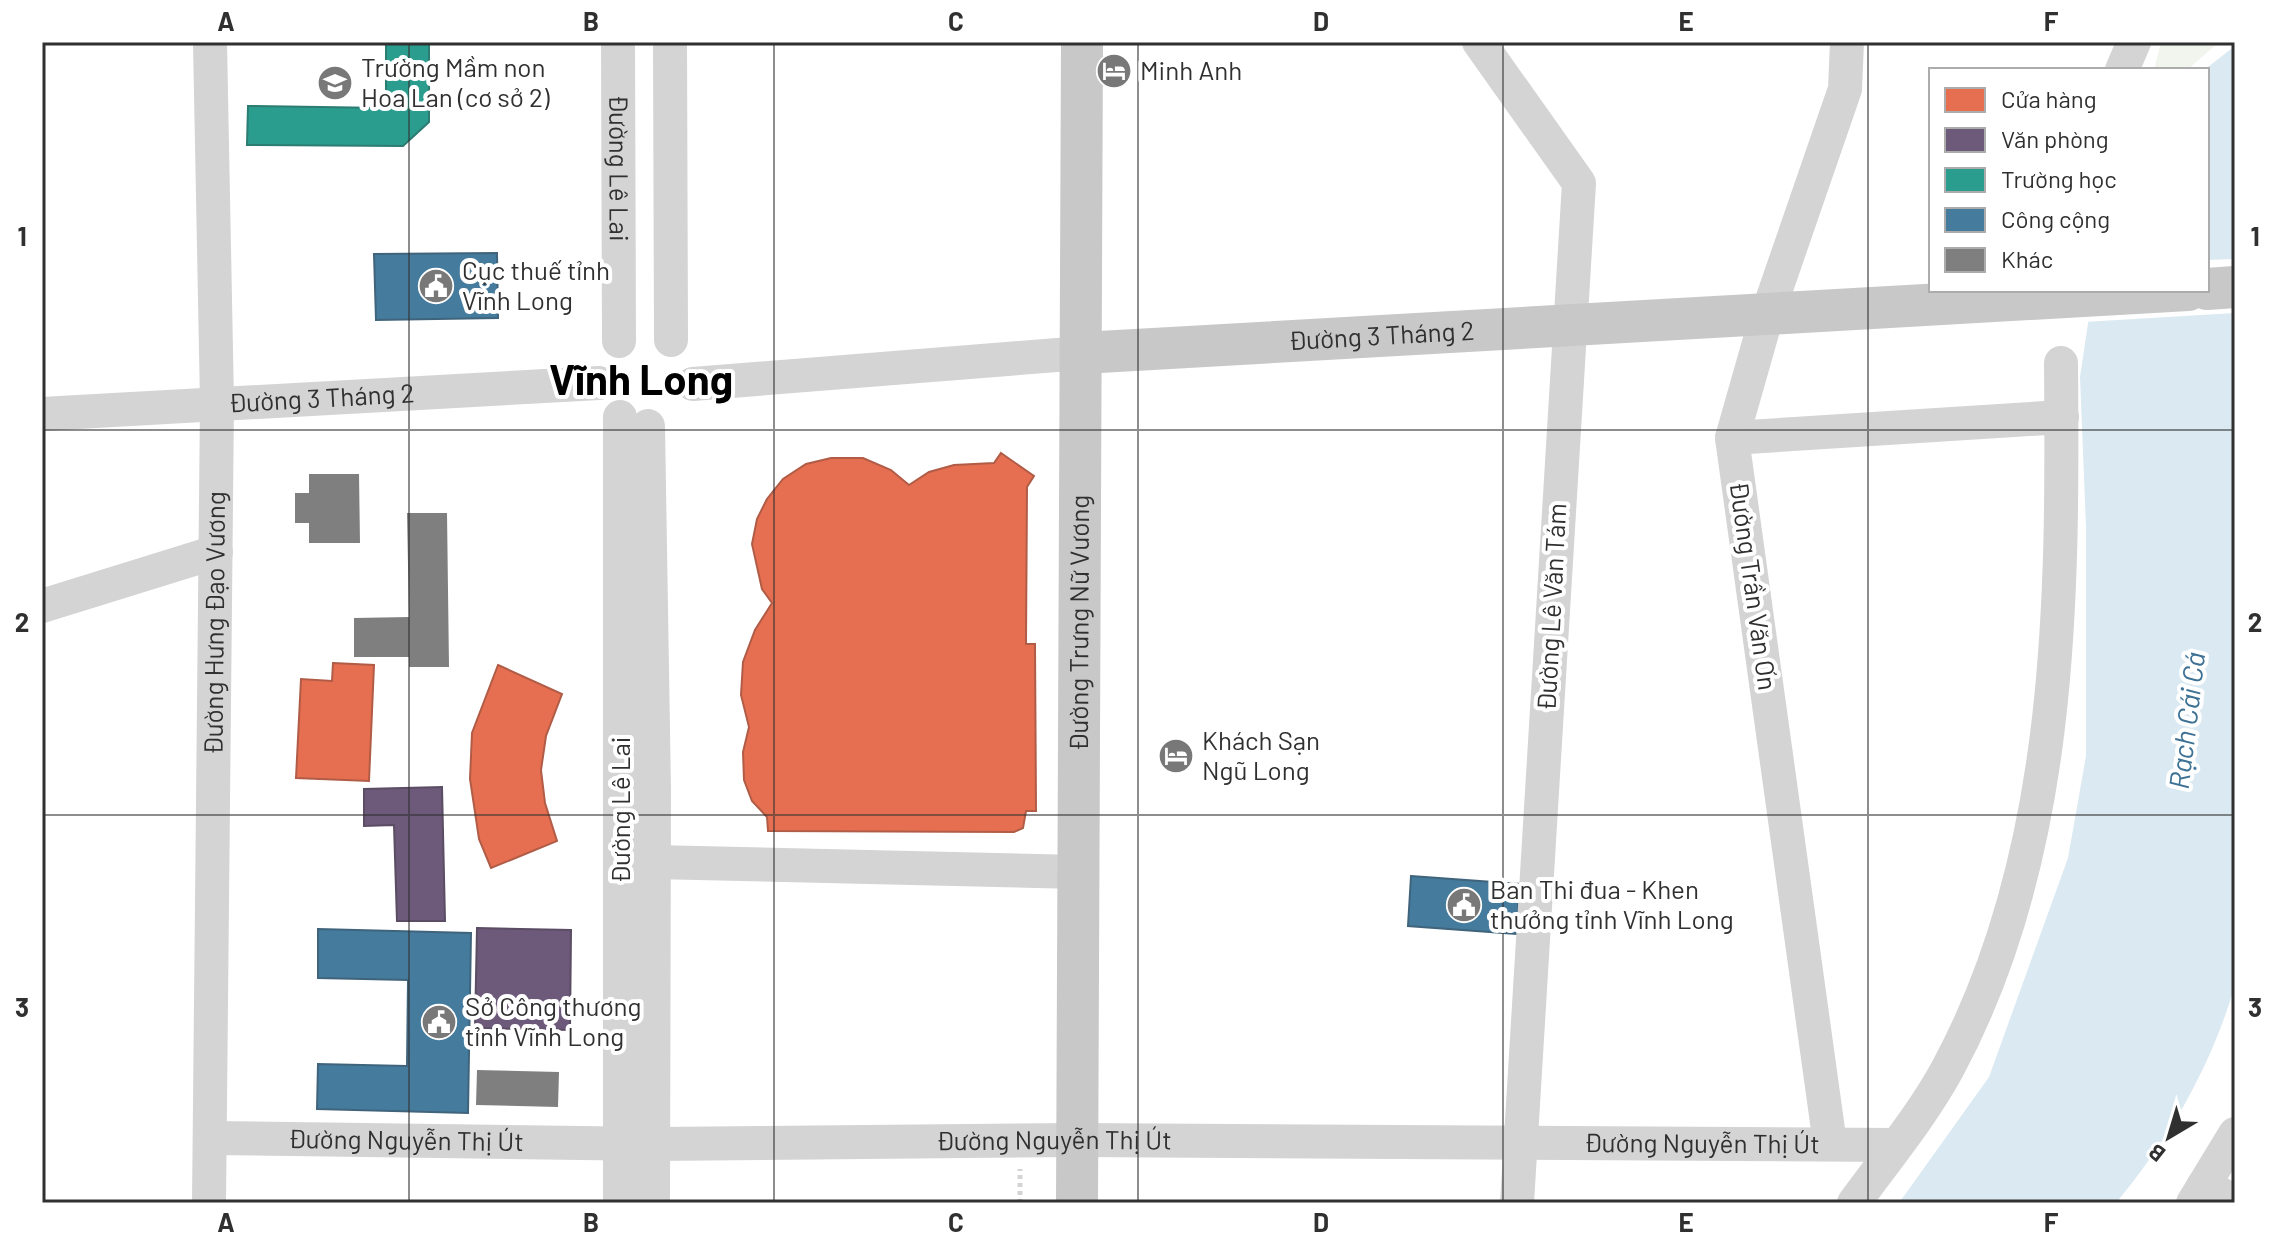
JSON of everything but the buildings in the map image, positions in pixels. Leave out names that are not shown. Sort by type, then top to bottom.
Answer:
[{"type":"main road","name":"Đường Trưng Nữ Vương","points":[[1077,1203],[1082,42]]},
{"type":"main road","points":[[2209,289],[2235,287]]},
{"type":"main road","name":"Đường 3 Tháng 2","points":[[1082,353],[1767,315],[2027,295],[2070,298],[2158,292]]},
{"type":"street","name":"Đường Hưng Đạo Vương","points":[[209,1203],[217,402],[210,42]]},
{"type":"street","name":"Đường Lê Lai","points":[[618,42],[619,341]]},
{"type":"street","name":"Đường Lê Lai","points":[[670,42],[671,340]]},
{"type":"street","name":"Đường Lê Văn Tám","points":[[1479,42],[1579,183],[1517,1203]]},
{"type":"street","name":"Đường Trần Văn Ơn","points":[[1830,1144],[1732,438],[1767,315],[1845,89],[1847,42]]},
{"type":"street","points":[[2123,68],[2134,42]]},
{"type":"street","points":[[650,333],[671,340],[687,355],[664,411],[603,399],[599,383],[601,367],[619,341],[634,334],[650,333]]},
{"type":"street","name":"Đường 3 Tháng 2","points":[[664,411],[1082,353]]},
{"type":"street","points":[[1854,1203],[1947,1071],[1970,1024],[1996,956],[2026,860],[2059,623],[2061,363]]},
{"type":"street","name":"Đường 3 Tháng 2","points":[[42,414],[599,383]]},
{"type":"street","name":"Đường Lê Lai","points":[[620,1203],[637,1143],[653,862],[664,411]]},
{"type":"street","name":"Đường Lê Lai","points":[[653,1203],[637,1143],[664,411]]},
{"type":"street","points":[[1732,438],[2062,417]]},
{"type":"street","points":[[42,606],[216,552]]},
{"type":"street","points":[[653,862],[1079,872]]},
{"type":"street","points":[[2235,1134],[2199,1194],[2235,1202]]},
{"type":"street","name":"Đường Nguyễn Thị Út","points":[[210,1138],[637,1143],[1077,1140],[1896,1145]]},
{"type":"shaded area","points":[[2161,42],[2219,42],[2189,68],[2154,68]]},
{"type":"water","name":"Rạch Cái Cá","points":[[2235,46],[2235,985],[2214,1045],[2187,1100],[2154,1153],[2116,1203],[1899,1203],[1989,1077],[2068,858],[2086,756],[2086,527],[2080,377],[2093,292],[2209,292],[2209,68],[2207,68]]},
{"type":"pier","points":[[2235,259],[2235,313],[2084,322],[2089,292],[2209,292],[2209,260]]},
{"type":"place","name":"Minh Anh","points":[[1114,71]]},
{"type":"place","name":"Trường Mầm non Hoa Lan (cơ sở 2)","points":[[335,83]]},
{"type":"place","name":"Cục thuế tỉnh Vĩnh Long","points":[[436,286]]},
{"type":"place","name":"Khách Sạn Ngũ Long","points":[[1176,756]]},
{"type":"place","name":"Ban Thi đua - Khen thưởng tỉnh Vĩnh Long","points":[[1464,905]]},
{"type":"place","name":"Sở Công thương tỉnh Vĩnh Long","points":[[439,1022]]},
{"type":"district","name":"Vĩnh Long","points":[[641,380]]}]
